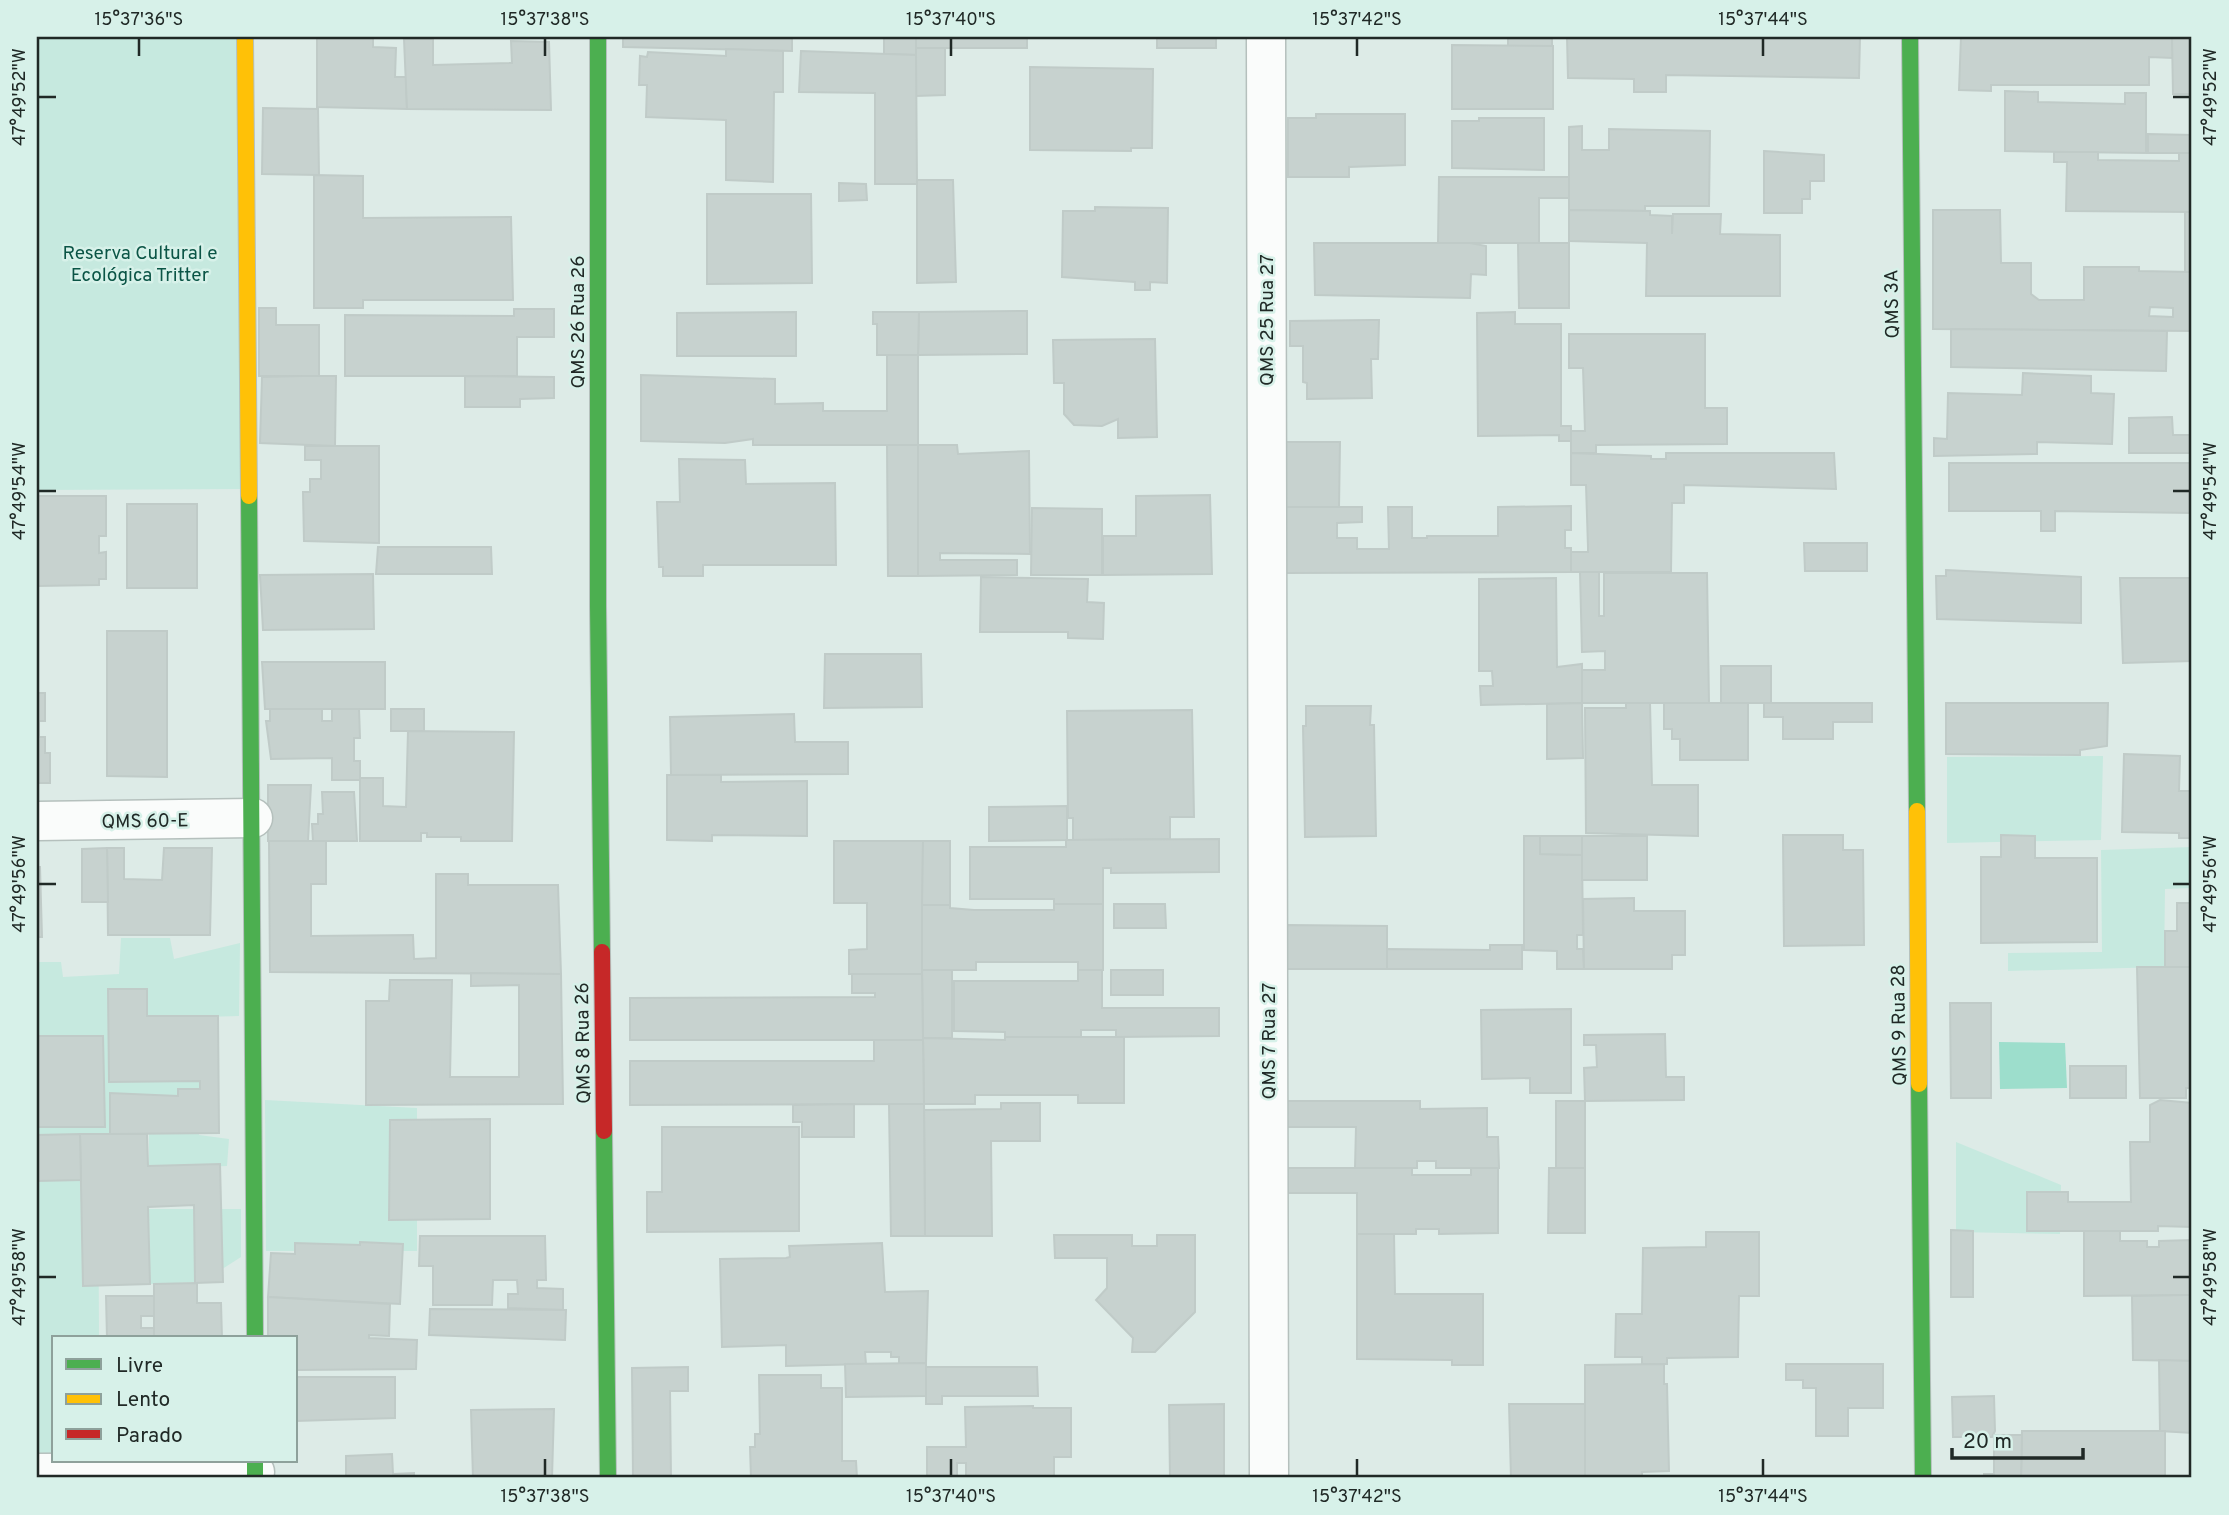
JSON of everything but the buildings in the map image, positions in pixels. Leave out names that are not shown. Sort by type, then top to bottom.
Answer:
[{"type":"street","points":[[245,37],[255,1336]]},
{"type":"street","name":"QMS 26 Rua 26","points":[[598,37],[598,606]]},
{"type":"street","name":"QMS 25 Rua 27","points":[[1266,37],[1267,603]]},
{"type":"street","name":"QMS 3A","points":[[1910,37],[1915,572]]},
{"type":"street","name":"QMS 9 Rua 28","points":[[1915,572],[1923,1478]]},
{"type":"street","name":"QMS 7 Rua 27","points":[[1267,603],[1269,1478]]},
{"type":"street","name":"QMS 8 Rua 26","points":[[598,606],[608,1478]]},
{"type":"street","name":"QMS 60-E","points":[[37,821],[253,818]]},
{"type":"street","points":[[37,1473],[255,1470]]},
{"type":"green space","name":"Reserva Cultural e Ecológica Tritter","points":[[37,37],[242,37],[246,489],[37,490]]},
{"type":"green space","points":[[2103,756],[2101,840],[1947,843],[1947,757]]},
{"type":"green space","points":[[2192,847],[2192,888],[2165,889],[2164,967],[2008,971],[2008,953],[2102,952],[2101,850]]},
{"type":"green space","points":[[121,938],[170,938],[174,959],[240,943],[239,1016],[135,1019],[134,1078],[200,1082],[199,1135],[229,1139],[227,1166],[149,1169],[149,1133],[98,1133],[99,1336],[52,1336],[52,1461],[37,1464],[37,962],[61,962],[63,977],[119,974]]},
{"type":"green space","points":[[265,1100],[417,1108],[417,1251],[266,1251]]},
{"type":"green space","points":[[1956,1142],[2061,1185],[2060,1234],[1956,1232]]},
{"type":"green space","points":[[149,1209],[241,1209],[241,1257],[202,1282],[150,1284]]},
{"type":"shaded area","points":[[1999,1042],[2065,1043],[2067,1088],[2000,1089]]},
{"type":"traffic: fast","points":[[598,37],[598,606],[602,952]]},
{"type":"traffic: fast","points":[[1910,37],[1917,811]]},
{"type":"traffic: fast","points":[[249,496],[255,1336]]},
{"type":"traffic: fast","points":[[1919,1084],[1923,1478]]},
{"type":"traffic: fast","points":[[604,1131],[608,1478]]},
{"type":"traffic: fast","points":[[255,1462],[255,1478]]},
{"type":"traffic: slow","points":[[245,37],[249,496]]},
{"type":"traffic: slow","points":[[1917,811],[1919,1084]]},
{"type":"traffic: jam","points":[[602,952],[604,1131]]}]
